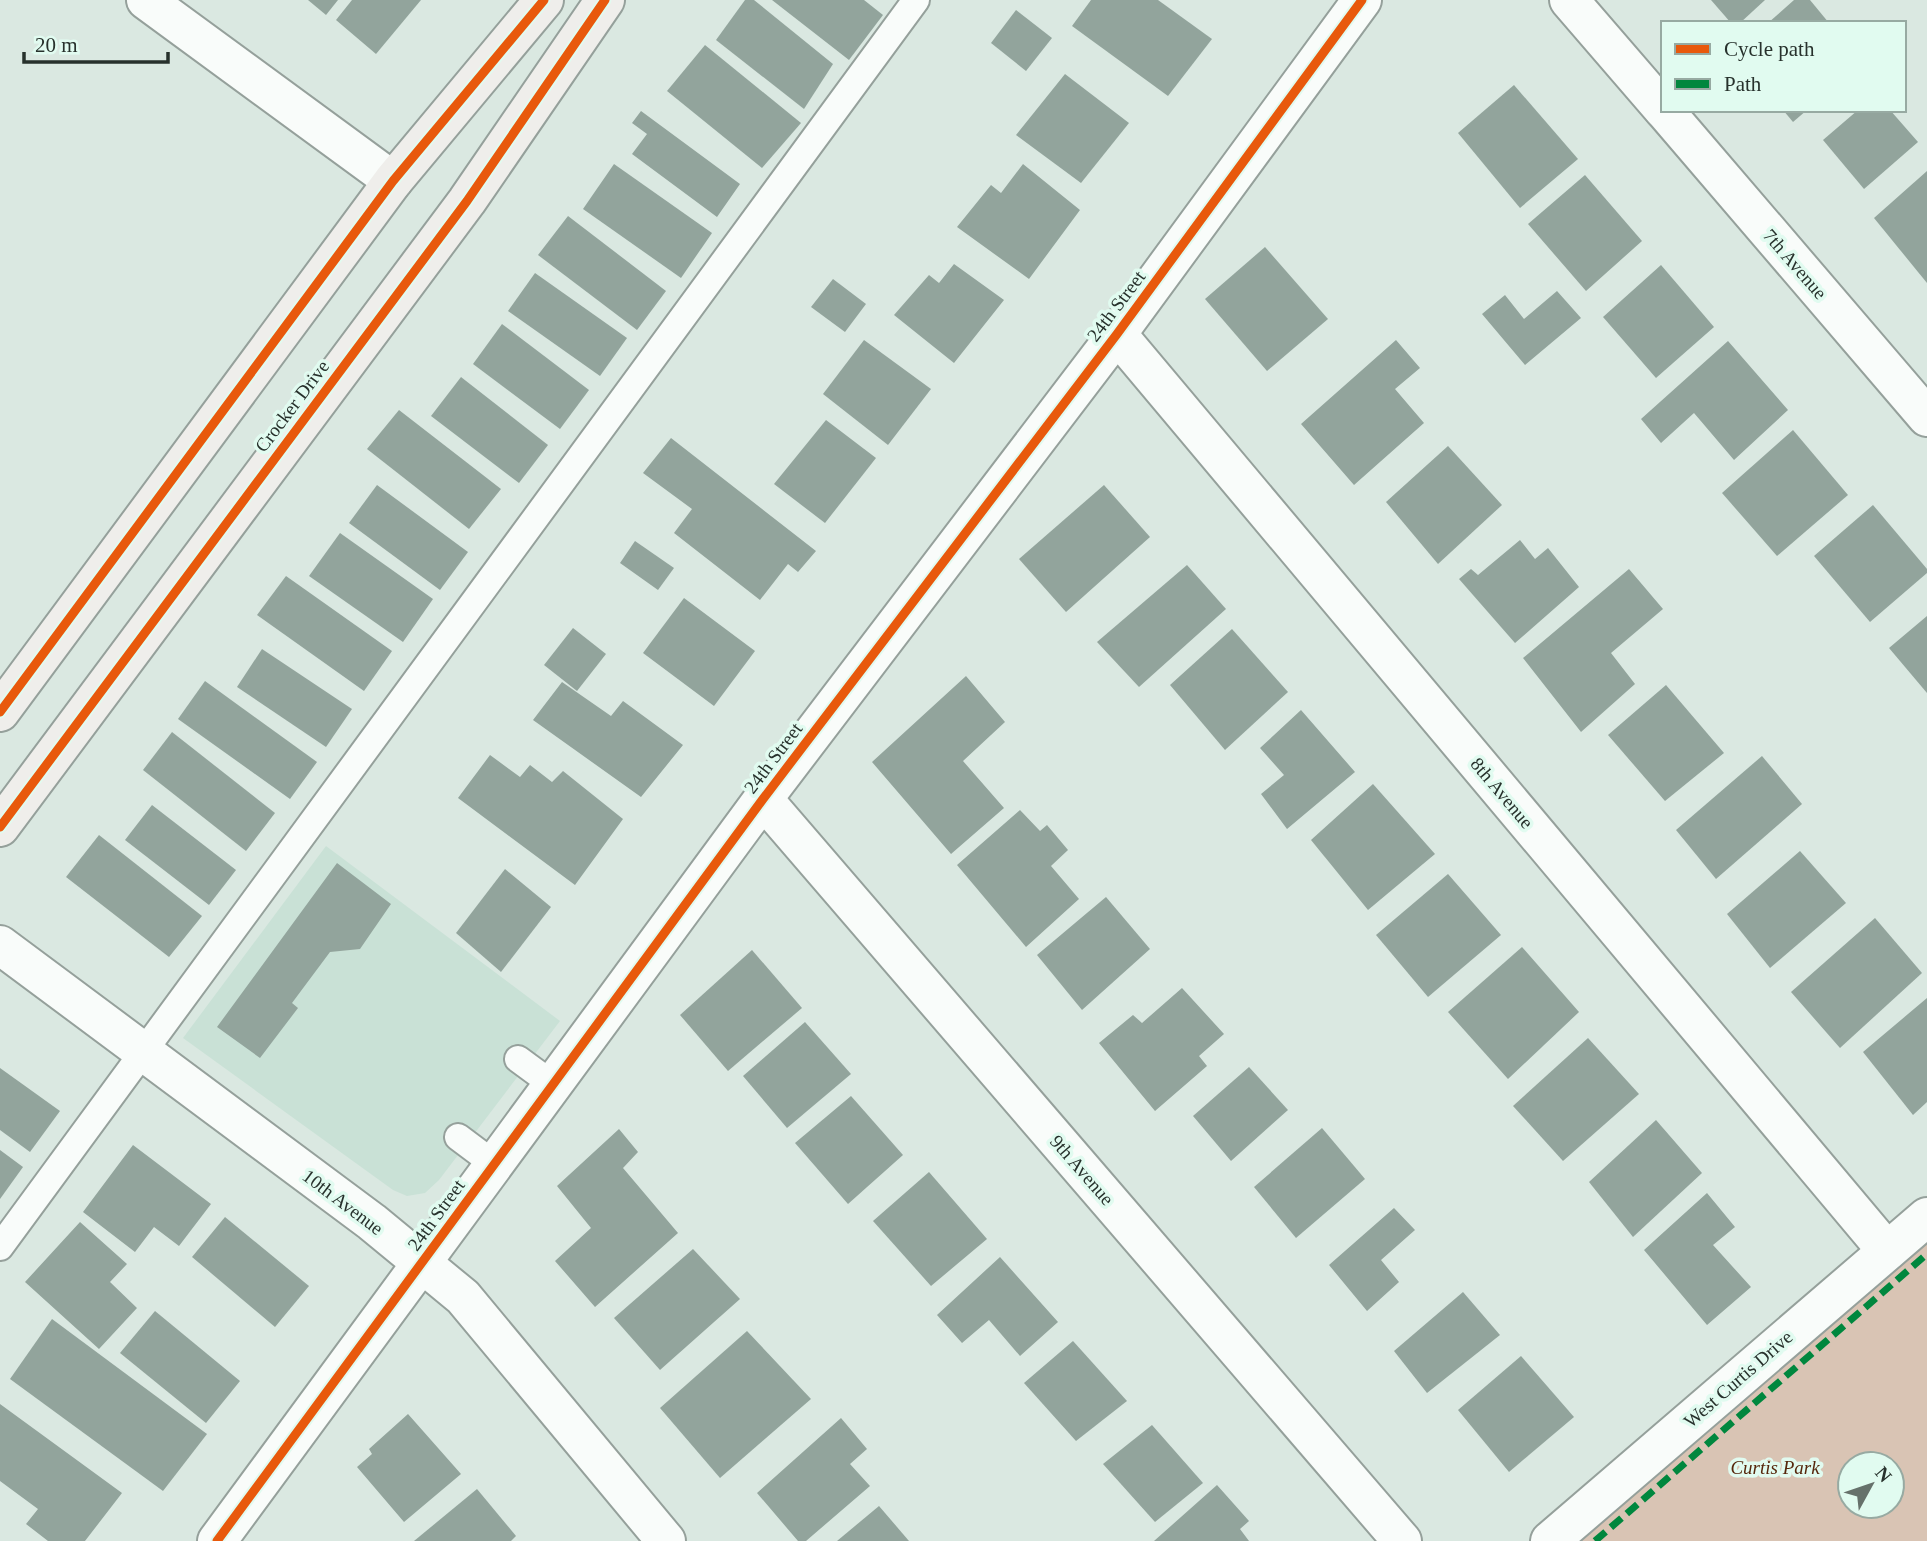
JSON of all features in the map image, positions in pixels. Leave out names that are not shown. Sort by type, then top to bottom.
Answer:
[{"type":"street","points":[[146,0],[393,181]]},
{"type":"street","points":[[0,712],[393,181],[544,0]]},
{"type":"street","name":"Crocker Drive","points":[[0,827],[467,201],[605,0]]},
{"type":"street","name":"24th Street","points":[[217,1541],[763,799],[1117,334],[1362,0]]},
{"type":"street","name":"7th Avenue","points":[[1569,0],[1661,108]]},
{"type":"street","name":"7th Avenue","points":[[1665,112],[1927,417]]},
{"type":"street","name":"8th Avenue","points":[[1117,334],[1887,1251]]},
{"type":"street","name":"9th Avenue","points":[[763,799],[1402,1541]]},
{"type":"street","name":"10th Avenue","points":[[0,945],[372,1222],[463,1297],[666,1541]]},
{"type":"street","name":"West Curtis Drive","points":[[1550,1541],[1927,1217]]},
{"type":"lane","points":[[0,1247],[916,0]]},
{"type":"lane","points":[[518,1059],[552,1084]]},
{"type":"lane","points":[[458,1137],[494,1164]]},
{"type":"shaded area","points":[[326,846],[560,1021],[439,1180],[425,1193],[407,1196],[393,1190],[183,1038]]},
{"type":"green space","name":"Curtis Park","points":[[1927,1238],[1927,1541],[1575,1541]]},
{"type":"building","points":[[308,0],[338,0],[326,15]]},
{"type":"building","points":[[352,0],[421,0],[376,54],[336,20]]},
{"type":"building","points":[[745,0],[754,0],[833,64],[804,109],[716,40]]},
{"type":"building","points":[[772,0],[864,0],[883,15],[849,60]]},
{"type":"building","points":[[1091,0],[1158,0],[1212,39],[1168,96],[1072,26]]},
{"type":"building","points":[[1711,0],[1765,0],[1742,21],[1729,21]]},
{"type":"building","points":[[1794,0],[1810,0],[1827,21],[1770,21]]},
{"type":"building","points":[[1016,10],[1052,38],[1026,71],[991,43]]},
{"type":"building","points":[[705,45],[801,123],[762,168],[667,91]]},
{"type":"building","points":[[1065,74],[1129,123],[1081,183],[1016,135]]},
{"type":"building","points":[[1514,85],[1578,159],[1520,208],[1458,133]]},
{"type":"building","points":[[641,111],[740,184],[717,217],[632,154],[647,134],[632,123]]},
{"type":"building","points":[[1785,112],[1805,112],[1793,122]]},
{"type":"building","points":[[1856,112],[1892,112],[1918,142],[1864,189],[1823,140]]},
{"type":"building","points":[[614,164],[712,233],[681,278],[583,209]]},
{"type":"building","points":[[1023,164],[1080,210],[1029,279],[957,227],[991,185],[1001,193]]},
{"type":"building","points":[[1927,171],[1927,283],[1874,218]]},
{"type":"building","points":[[1585,175],[1642,241],[1586,291],[1528,224]]},
{"type":"building","points":[[568,216],[666,291],[637,330],[538,255]]},
{"type":"building","points":[[1265,247],[1328,319],[1267,371],[1205,299]]},
{"type":"building","points":[[954,264],[1004,300],[954,363],[894,315],[929,275],[939,283]]},
{"type":"building","points":[[1661,265],[1714,327],[1656,378],[1603,317]]},
{"type":"building","points":[[535,273],[627,338],[600,376],[508,311]]},
{"type":"building","points":[[833,279],[866,304],[845,332],[811,307]]},
{"type":"building","points":[[1557,291],[1581,318],[1525,365],[1482,314],[1505,295],[1524,319]]},
{"type":"building","points":[[502,324],[589,390],[560,429],[473,364]]},
{"type":"building","points":[[864,340],[931,389],[888,445],[823,394]]},
{"type":"building","points":[[1396,340],[1420,368],[1395,389],[1424,423],[1354,485],[1301,424]]},
{"type":"building","points":[[1728,341],[1788,410],[1734,460],[1694,413],[1661,443],[1641,419]]},
{"type":"building","points":[[461,377],[548,445],[519,483],[431,416]]},
{"type":"building","points":[[399,410],[501,489],[469,529],[367,449]]},
{"type":"building","points":[[826,420],[876,458],[825,523],[774,484]]},
{"type":"building","points":[[1793,430],[1848,495],[1777,556],[1722,493]]},
{"type":"building","points":[[671,438],[816,551],[798,572],[788,564],[760,600],[674,533],[692,509],[643,473]]},
{"type":"building","points":[[1448,446],[1502,505],[1438,564],[1386,502]]},
{"type":"building","points":[[377,485],[468,552],[440,590],[349,523]]},
{"type":"building","points":[[1104,485],[1150,537],[1066,612],[1019,559]]},
{"type":"building","points":[[1873,505],[1927,569],[1927,573],[1870,622],[1814,556]]},
{"type":"building","points":[[340,533],[433,599],[403,642],[309,576]]},
{"type":"building","points":[[1520,540],[1535,559],[1548,548],[1579,587],[1515,643],[1459,579],[1471,569],[1478,575]]},
{"type":"building","points":[[635,541],[674,568],[658,590],[620,563]]},
{"type":"building","points":[[1187,565],[1226,609],[1139,687],[1097,642]]},
{"type":"building","points":[[1629,569],[1663,609],[1611,653],[1635,684],[1581,732],[1523,658]]},
{"type":"building","points":[[286,576],[392,651],[364,691],[257,615]]},
{"type":"building","points":[[684,598],[755,651],[714,706],[643,653]]},
{"type":"building","points":[[1927,616],[1927,693],[1889,648]]},
{"type":"building","points":[[573,628],[606,654],[577,691],[544,665]]},
{"type":"building","points":[[1232,629],[1288,692],[1225,750],[1170,685]]},
{"type":"building","points":[[262,649],[352,709],[326,747],[237,687]]},
{"type":"building","points":[[966,676],[1005,722],[963,761],[1004,808],[951,854],[872,762]]},
{"type":"building","points":[[205,681],[317,762],[290,799],[178,719]]},
{"type":"building","points":[[562,682],[611,716],[623,701],[683,745],[641,797],[533,720]]},
{"type":"building","points":[[1666,685],[1724,753],[1665,801],[1608,735]]},
{"type":"building","points":[[1301,710],[1355,772],[1287,829],[1261,794],[1284,775],[1260,748]]},
{"type":"building","points":[[172,732],[275,813],[246,851],[143,770]]},
{"type":"building","points":[[490,755],[520,777],[530,765],[552,782],[563,771],[623,819],[575,885],[458,798]]},
{"type":"building","points":[[1762,756],[1802,804],[1716,879],[1676,830]]},
{"type":"building","points":[[1373,784],[1435,854],[1368,910],[1311,840]]},
{"type":"building","points":[[152,805],[236,870],[209,905],[125,840]]},
{"type":"building","points":[[1020,810],[1040,831],[1047,825],[1068,850],[1051,866],[1079,899],[1026,947],[957,865]]},
{"type":"building","points":[[99,835],[202,916],[169,957],[66,877]]},
{"type":"building","points":[[1800,851],[1846,903],[1770,968],[1727,914]]},
{"type":"building","points":[[337,863],[391,904],[360,949],[330,952],[292,1003],[298,1008],[260,1058],[217,1027]]},
{"type":"building","points":[[505,869],[551,907],[501,972],[456,933]]},
{"type":"building","points":[[1448,874],[1501,935],[1428,997],[1376,935]]},
{"type":"building","points":[[1106,897],[1150,949],[1082,1010],[1037,955]]},
{"type":"building","points":[[1875,918],[1922,973],[1840,1048],[1791,992]]},
{"type":"building","points":[[1522,947],[1579,1012],[1508,1079],[1448,1012]]},
{"type":"building","points":[[752,950],[802,1008],[728,1071],[680,1015]]},
{"type":"building","points":[[1182,988],[1224,1034],[1199,1056],[1207,1066],[1155,1111],[1099,1043],[1133,1015],[1142,1023]]},
{"type":"building","points":[[1927,998],[1927,1102],[1913,1115],[1863,1052]]},
{"type":"building","points":[[805,1022],[851,1074],[787,1128],[743,1076]]},
{"type":"building","points":[[1588,1038],[1639,1094],[1563,1161],[1513,1106]]},
{"type":"building","points":[[1249,1067],[1288,1110],[1231,1161],[1193,1116]]},
{"type":"building","points":[[0,1068],[60,1111],[30,1152],[0,1130]]},
{"type":"building","points":[[851,1096],[903,1155],[848,1204],[795,1143]]},
{"type":"building","points":[[1656,1120],[1702,1173],[1633,1237],[1589,1182]]},
{"type":"building","points":[[1322,1128],[1365,1179],[1296,1238],[1254,1187]]},
{"type":"building","points":[[619,1129],[638,1152],[623,1168],[678,1233],[595,1307],[555,1261],[591,1228],[557,1186]]},
{"type":"building","points":[[133,1145],[211,1204],[179,1246],[154,1227],[135,1252],[83,1212]]},
{"type":"building","points":[[0,1150],[23,1167],[0,1199]]},
{"type":"building","points":[[929,1172],[987,1239],[931,1286],[873,1221]]},
{"type":"building","points":[[1707,1193],[1735,1227],[1713,1245],[1751,1287],[1707,1325],[1644,1250]]},
{"type":"building","points":[[1394,1208],[1415,1230],[1381,1260],[1399,1282],[1367,1311],[1329,1265]]},
{"type":"building","points":[[225,1217],[309,1286],[275,1327],[192,1257]]},
{"type":"building","points":[[80,1222],[127,1264],[110,1282],[137,1308],[99,1349],[25,1282]]},
{"type":"building","points":[[693,1249],[740,1299],[660,1370],[614,1318]]},
{"type":"building","points":[[1000,1257],[1058,1322],[1020,1356],[989,1320],[962,1343],[937,1315]]},
{"type":"building","points":[[1463,1292],[1500,1335],[1427,1393],[1394,1351]]},
{"type":"building","points":[[155,1311],[240,1381],[206,1423],[120,1353]]},
{"type":"building","points":[[52,1319],[207,1434],[163,1491],[10,1379]]},
{"type":"building","points":[[747,1331],[811,1399],[720,1478],[660,1408]]},
{"type":"building","points":[[1073,1341],[1127,1401],[1076,1441],[1024,1383]]},
{"type":"building","points":[[1521,1356],[1574,1417],[1509,1472],[1458,1410]]},
{"type":"building","points":[[0,1404],[122,1493],[85,1541],[48,1541],[26,1524],[38,1509],[0,1481]]},
{"type":"building","points":[[408,1414],[461,1474],[404,1522],[357,1467],[372,1454],[369,1449]]},
{"type":"building","points":[[841,1418],[867,1449],[850,1464],[870,1486],[806,1541],[798,1541],[757,1493]]},
{"type":"building","points":[[1152,1425],[1203,1483],[1155,1522],[1103,1464]]},
{"type":"building","points":[[1217,1485],[1249,1521],[1240,1529],[1249,1541],[1154,1541]]},
{"type":"building","points":[[477,1489],[516,1536],[511,1541],[414,1541]]},
{"type":"building","points":[[879,1506],[909,1541],[837,1541]]},
{"type":"marked path","points":[[1595,1541],[1927,1254]]},
{"type":"cycle path","points":[[0,712],[393,181],[544,0]]},
{"type":"cycle path","points":[[0,827],[467,201],[605,0]]},
{"type":"cycle path","points":[[217,1541],[763,799],[1117,334],[1362,0]]}]
